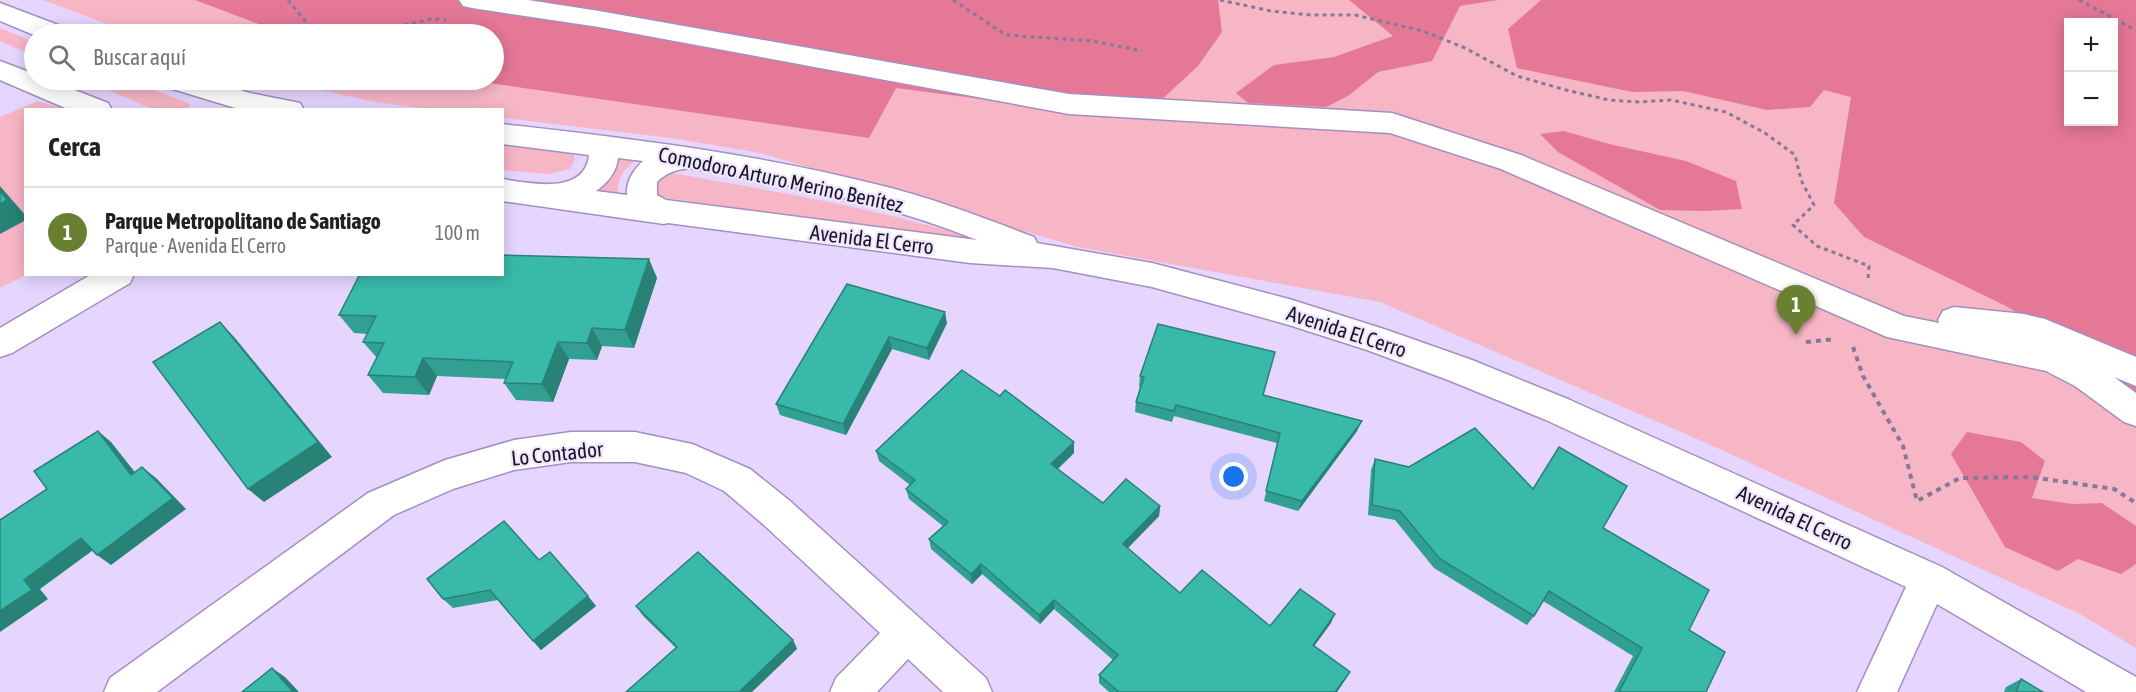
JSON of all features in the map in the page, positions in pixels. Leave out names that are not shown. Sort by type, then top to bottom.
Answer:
[{"type":"street","points":[[472,0],[599,19],[1069,104],[1392,123],[1511,162],[1853,324],[1899,328],[2053,359],[2087,376],[2136,412]]},
{"type":"street","points":[[0,11],[32,24]]},
{"type":"street","points":[[0,70],[24,80]]},
{"type":"street","points":[[49,90],[93,108]]},
{"type":"street","points":[[209,90],[280,108]]},
{"type":"street","name":"Comodoro Arturo Merino Benítez","points":[[504,134],[600,144],[842,188],[926,210],[1053,256]]},
{"type":"street","points":[[551,197],[566,194],[591,181],[603,162],[604,152],[600,144]]},
{"type":"street","points":[[664,213],[643,201],[640,189],[644,178],[654,167],[668,160],[687,158]]},
{"type":"street","name":"Avenida El Cerro","points":[[504,190],[664,213],[970,251],[1053,256],[1152,274],[1217,291],[1375,339],[1460,370],[1558,410],[1929,579],[2124,692]]},
{"type":"street","points":[[0,344],[116,276]]},
{"type":"street","points":[[1853,324],[2024,327],[2045,332],[2136,372]]},
{"type":"street","name":"Lo Contador","points":[[124,692],[381,504],[445,476],[514,455],[571,447],[646,449],[692,459],[737,480],[777,513],[972,692]]},
{"type":"street","points":[[1877,692],[1929,579]]},
{"type":"street","points":[[850,692],[907,633]]},
{"type":"path","points":[[288,0],[307,24]]},
{"type":"path","points":[[953,0],[1006,35],[1093,40],[1142,51]]},
{"type":"path","points":[[1220,0],[1281,12],[1355,15],[1423,31],[1465,48],[1517,76],[1609,100],[1639,102],[1671,100],[1726,112],[1765,133],[1795,155],[1801,180],[1814,205],[1793,225],[1817,246],[1869,266],[1867,282],[1853,324],[1863,376],[1903,446],[1917,501],[1960,478],[2031,477],[2114,489],[2136,503]]},
{"type":"path","points":[[2079,0],[2136,30]]},
{"type":"shaded area","points":[[43,0],[2136,0],[2136,648],[2080,614],[1704,442],[1380,302],[1078,247],[760,153],[671,138],[504,118],[504,108],[420,108],[376,102],[320,90],[504,90],[504,24],[107,24]]},
{"type":"shaded area","points":[[195,0],[1218,0],[1222,32],[1198,66],[1158,103],[1043,107],[896,88],[869,138],[504,85],[504,24],[259,24]]},
{"type":"shaded area","points":[[1349,0],[1498,0],[1460,6],[1432,61],[1378,72],[1348,96],[1326,107],[1248,103],[1236,93],[1274,65],[1334,57],[1393,36]]},
{"type":"shaded area","points":[[1541,0],[2136,0],[2136,393],[2008,307],[1864,237],[1834,203],[1851,97],[1824,90],[1810,107],[1767,110],[1683,91],[1632,92],[1517,68],[1508,29]]},
{"type":"shaded area","points":[[0,28],[24,38],[24,52],[0,41]]},
{"type":"shaded area","points":[[108,90],[154,90],[190,104],[188,108],[150,108]]},
{"type":"shaded area","points":[[38,101],[61,108],[24,108],[24,276],[0,288],[0,117]]},
{"type":"shaded area","points":[[1564,131],[1609,144],[1686,161],[1736,181],[1742,209],[1660,210],[1558,152],[1540,134]]},
{"type":"shaded area","points":[[504,142],[570,147],[575,159],[570,169],[549,174],[504,170]]},
{"type":"shaded area","points":[[605,149],[643,155],[621,175],[618,195],[574,189]]},
{"type":"shaded area","points":[[660,171],[872,211],[996,246],[653,196]]},
{"type":"shaded area","points":[[1967,432],[2021,442],[2045,461],[2032,498],[2072,504],[2102,503],[2136,526],[2136,564],[2121,574],[2078,559],[2058,571],[2005,547],[1951,454]]},
{"type":"building","points":[[0,191],[7,200],[0,204]]},
{"type":"building","points":[[504,255],[649,259],[625,330],[592,328],[587,343],[558,342],[542,384],[504,383],[513,362],[423,358],[415,377],[368,375],[384,343],[363,342],[376,316],[339,315],[359,276],[504,276]]},
{"type":"building","points":[[847,284],[945,312],[927,348],[889,337],[843,424],[776,404]]},
{"type":"building","points":[[220,322],[318,442],[248,489],[153,362]]},
{"type":"building","points":[[1158,324],[1275,352],[1263,395],[1362,421],[1302,501],[1266,491],[1280,433],[1176,405],[1174,411],[1136,402],[1144,377],[1140,376]]},
{"type":"building","points":[[962,370],[1000,396],[1005,390],[1074,442],[1051,464],[1103,503],[1126,479],[1160,506],[1123,544],[1180,593],[1202,570],[1270,626],[1300,589],[1335,614],[1313,645],[1350,672],[1335,692],[1119,692],[1099,675],[1118,655],[1054,600],[1039,615],[981,564],[971,574],[929,539],[948,522],[906,489],[915,480],[876,451]]},
{"type":"building","points":[[1475,428],[1533,489],[1559,447],[1627,486],[1603,528],[1709,590],[1689,630],[1725,652],[1706,692],[1619,692],[1642,648],[1549,591],[1534,616],[1440,559],[1400,511],[1372,505],[1375,459],[1409,467]]},
{"type":"building","points":[[98,431],[131,475],[142,467],[173,498],[97,555],[81,538],[24,580],[32,590],[0,611],[0,520],[47,489],[34,471]]},
{"type":"building","points":[[504,521],[539,560],[550,552],[588,596],[533,641],[490,590],[443,599],[427,579]]},
{"type":"building","points":[[698,552],[793,640],[739,692],[626,692],[677,647],[636,606]]},
{"type":"building","points":[[272,668],[293,692],[242,692]]},
{"type":"building","points":[[2021,679],[2043,692],[2016,692]]},
{"type":"place","name":"Parque Metropolitano de Santiago","points":[[1796,335]]}]
